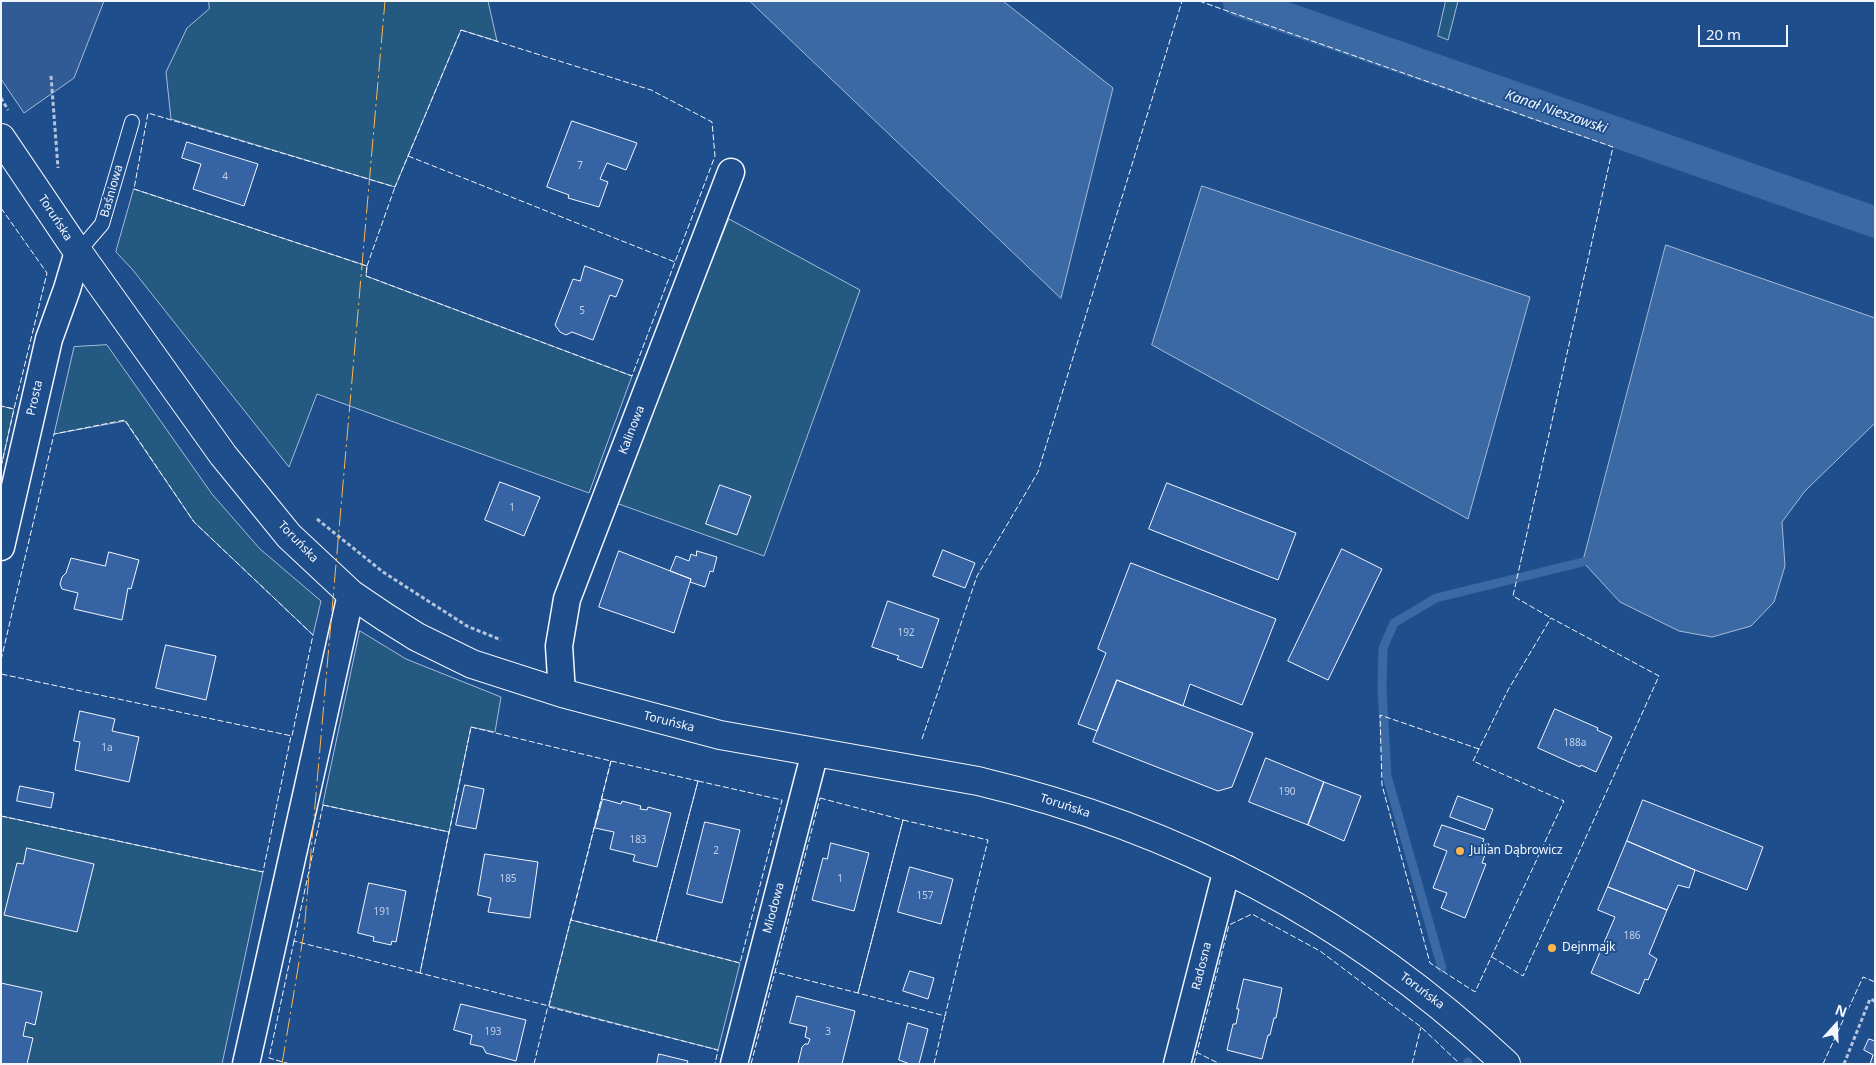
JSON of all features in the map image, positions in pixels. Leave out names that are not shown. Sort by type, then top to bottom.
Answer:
[{"type":"main road","name":"Toruńska","points":[[6,126],[41,196],[78,252],[223,455],[289,536],[351,594],[417,637],[464,660],[505,675],[562,693],[720,735],[940,773],[1019,791],[1114,822],[1227,869],[1275,893],[1326,923],[1412,982],[1472,1032],[1506,1064]]},
{"type":"street","name":"Kalinowa","points":[[562,693],[559,646],[568,600],[731,172]]},
{"type":"street","name":"Prosta","points":[[1,547],[48,339],[67,289],[78,252]]},
{"type":"street","points":[[246,1064],[351,594]]},
{"type":"street","name":"Miodowa","points":[[734,1064],[815,752]]},
{"type":"street","name":"Radosna","points":[[1177,1064],[1227,869]]},
{"type":"lane","name":"Baśniowa","points":[[78,252],[102,224],[132,122]]},
{"type":"path","points":[[41,196],[59,184],[51,76]]},
{"type":"path","points":[[1,98],[6,126]]},
{"type":"path","points":[[311,514],[383,572],[467,626],[509,644]]},
{"type":"path","points":[[1844,1064],[1870,999],[1875,1001]]},
{"type":"shaded area","points":[[1,1],[104,1],[74,78],[24,113],[1,79]]},
{"type":"shaded area","points":[[209,1],[488,1],[497,41],[461,30],[395,187],[171,119],[166,72],[187,28],[209,9]]},
{"type":"shaded area","points":[[750,1],[1003,1],[1113,88],[1061,298]]},
{"type":"shaded area","points":[[1446,1],[1458,1],[1448,40],[1438,36]]},
{"type":"shaded area","points":[[1202,186],[1530,297],[1468,519],[1152,345]]},
{"type":"shaded area","points":[[134,189],[367,266],[366,276],[632,376],[589,493],[317,394],[289,467],[132,269],[116,252]]},
{"type":"shaded area","points":[[729,219],[860,290],[764,556],[616,503]]},
{"type":"shaded area","points":[[1666,245],[1875,318],[1875,423],[1805,491],[1782,522],[1785,566],[1774,602],[1751,626],[1712,637],[1679,631],[1620,602],[1583,562]]},
{"type":"shaded area","points":[[107,345],[212,494],[260,549],[321,601],[313,635],[194,522],[125,421],[54,434],[74,347]]},
{"type":"shaded area","points":[[1,406],[14,409],[1,467]]},
{"type":"shaded area","points":[[360,631],[406,659],[501,697],[495,732],[471,727],[449,832],[323,805]]},
{"type":"shaded area","points":[[1,816],[263,872],[222,1064],[1,1064]]},
{"type":"shaded area","points":[[571,920],[740,963],[718,1050],[549,1006]]},
{"type":"building","points":[[572,121],[637,143],[626,170],[607,163],[600,179],[608,182],[599,207],[568,198],[569,195],[547,187]]},
{"type":"building","points":[[187,142],[258,164],[244,206],[193,189],[201,164],[182,158]]},
{"type":"building","points":[[585,266],[623,280],[616,297],[610,295],[593,340],[572,332],[566,335],[560,332],[555,325],[573,279],[580,281]]},
{"type":"building","points":[[500,482],[540,497],[524,536],[485,520]]},
{"type":"building","points":[[1167,483],[1296,533],[1278,580],[1149,529]]},
{"type":"building","points":[[720,485],[751,496],[737,535],[706,524]]},
{"type":"building","points":[[1342,549],[1382,569],[1328,680],[1288,661]]},
{"type":"building","points":[[943,550],[975,563],[965,588],[933,576]]},
{"type":"building","points":[[619,551],[691,579],[674,633],[599,607]]},
{"type":"building","points":[[697,551],[717,557],[713,572],[710,571],[705,587],[690,582],[691,579],[670,571],[676,556],[689,561],[691,554],[696,556]]},
{"type":"building","points":[[109,552],[139,560],[131,589],[128,588],[122,620],[74,609],[78,593],[62,589],[60,584],[71,558],[105,566]]},
{"type":"building","points":[[1131,563],[1276,619],[1242,705],[1190,684],[1183,706],[1117,680],[1097,731],[1078,724],[1106,653],[1098,649]]},
{"type":"building","points":[[888,601],[939,619],[922,668],[897,659],[899,656],[872,647]]},
{"type":"building","points":[[166,645],[216,656],[206,700],[156,688]]},
{"type":"building","points":[[1117,680],[1253,733],[1232,787],[1218,791],[1093,742]]},
{"type":"building","points":[[1555,709],[1598,728],[1597,730],[1612,737],[1596,772],[1538,748]]},
{"type":"building","points":[[80,711],[115,719],[112,731],[139,737],[129,782],[75,770],[80,742],[74,741]]},
{"type":"building","points":[[1266,758],[1324,782],[1308,825],[1249,802]]},
{"type":"building","points":[[1324,782],[1361,796],[1344,841],[1308,825]]},
{"type":"building","points":[[465,785],[484,789],[476,829],[456,825]]},
{"type":"building","points":[[20,786],[54,793],[51,808],[17,801]]},
{"type":"building","points":[[1458,796],[1493,809],[1485,830],[1450,817]]},
{"type":"building","points":[[603,799],[621,804],[622,801],[641,806],[640,809],[647,810],[648,807],[671,813],[657,867],[633,861],[635,855],[610,849],[614,832],[595,828]]},
{"type":"building","points":[[1643,800],[1763,847],[1747,890],[1627,841]]},
{"type":"building","points":[[705,822],[740,830],[722,903],[687,894]]},
{"type":"building","points":[[1442,825],[1484,839],[1483,842],[1489,844],[1482,863],[1486,864],[1465,918],[1441,908],[1447,893],[1433,888],[1447,851],[1434,846]]},
{"type":"building","points":[[1627,841],[1695,870],[1689,888],[1678,885],[1667,910],[1608,887]]},
{"type":"building","points":[[831,843],[869,853],[854,911],[812,900],[823,858],[827,859]]},
{"type":"building","points":[[27,848],[94,864],[77,932],[4,915],[17,863],[23,864]]},
{"type":"building","points":[[485,854],[538,862],[530,918],[488,912],[491,898],[478,895]]},
{"type":"building","points":[[910,867],[953,879],[941,924],[898,912]]},
{"type":"building","points":[[369,883],[406,891],[396,942],[392,941],[391,945],[373,941],[374,937],[358,933]]},
{"type":"building","points":[[1608,887],[1667,910],[1649,954],[1657,959],[1648,980],[1645,979],[1639,994],[1591,973],[1615,917],[1598,910]]},
{"type":"building","points":[[910,971],[934,978],[928,999],[903,991]]},
{"type":"building","points":[[1244,979],[1282,988],[1276,1018],[1274,1018],[1270,1035],[1268,1035],[1262,1059],[1227,1050],[1233,1024],[1236,1024],[1239,1009],[1237,1009]]},
{"type":"building","points":[[1,983],[42,992],[35,1025],[26,1022],[23,1036],[33,1038],[27,1064],[1,1064]]},
{"type":"building","points":[[797,996],[855,1011],[842,1064],[798,1064],[802,1047],[808,1044],[810,1039],[805,1037],[807,1027],[790,1023]]},
{"type":"building","points":[[461,1004],[526,1020],[516,1061],[486,1053],[483,1047],[470,1044],[472,1035],[454,1030]]},
{"type":"building","points":[[908,1023],[928,1029],[919,1064],[910,1064],[899,1060]]},
{"type":"building","points":[[1869,1039],[1875,1041],[1875,1064],[1870,1064],[1873,1055],[1864,1050]]},
{"type":"building","points":[[659,1054],[688,1061],[687,1064],[657,1064]]},
{"type":"waterway","name":"Kanał Nieszawski","points":[[1238,1],[1875,222]]},
{"type":"waterway","points":[[1442,968],[1387,776],[1382,689],[1383,648],[1394,623],[1436,598],[1583,562]]},
{"type":"fence","points":[[922,739],[977,576],[1038,472],[1182,1]]},
{"type":"fence","points":[[1199,1],[1613,147],[1513,596],[1551,618]]},
{"type":"fence","points":[[461,30],[651,90],[712,122],[715,156],[632,376],[366,276],[367,266],[134,189],[148,113],[395,187],[461,30]]},
{"type":"fence","points":[[408,156],[675,262]]},
{"type":"fence","points":[[367,266],[395,187]]},
{"type":"fence","points":[[1,208],[47,273],[14,409],[1,406]]},
{"type":"fence","points":[[1,467],[14,409]]},
{"type":"fence","points":[[1,660],[54,434],[125,420],[194,522],[313,635],[292,736],[1,674]]},
{"type":"fence","points":[[1479,749],[1380,715],[1382,785],[1430,963],[1475,992],[1564,801],[1473,761],[1508,690],[1551,618],[1659,676],[1523,976],[1492,957]]},
{"type":"fence","points":[[471,727],[611,761],[549,1006],[420,973],[471,727]]},
{"type":"fence","points":[[1,816],[263,872],[291,736]]},
{"type":"fence","points":[[611,761],[698,781],[656,941],[571,920],[611,761]]},
{"type":"fence","points":[[698,781],[782,800],[740,963],[656,941],[698,781]]},
{"type":"fence","points":[[820,798],[903,820],[858,993],[775,972],[820,798]]},
{"type":"fence","points":[[323,805],[449,832],[420,973],[294,941],[323,805]]},
{"type":"fence","points":[[903,820],[988,840],[945,1016],[858,993],[903,820]]},
{"type":"fence","points":[[1194,1064],[1229,925],[1252,914],[1320,951],[1421,1027],[1460,1064]]},
{"type":"fence","points":[[290,1064],[269,1058],[294,941],[296,942]]},
{"type":"fence","points":[[751,1064],[775,972]]},
{"type":"fence","points":[[1823,1064],[1863,977],[1875,982]]},
{"type":"fence","points":[[534,1064],[548,1006]]},
{"type":"fence","points":[[549,1007],[718,1050],[715,1064]]},
{"type":"fence","points":[[934,1064],[945,1016]]},
{"type":"fence","points":[[1412,1064],[1421,1027]]},
{"type":"fence","points":[[1196,1052],[1220,1064]]},
{"type":"power","points":[[282,1064],[304,932],[385,1]]},
{"type":"place","name":"Julian Dąbrowicz","points":[[1460,851]]},
{"type":"place","name":"Dejnmajk","points":[[1552,948]]}]
